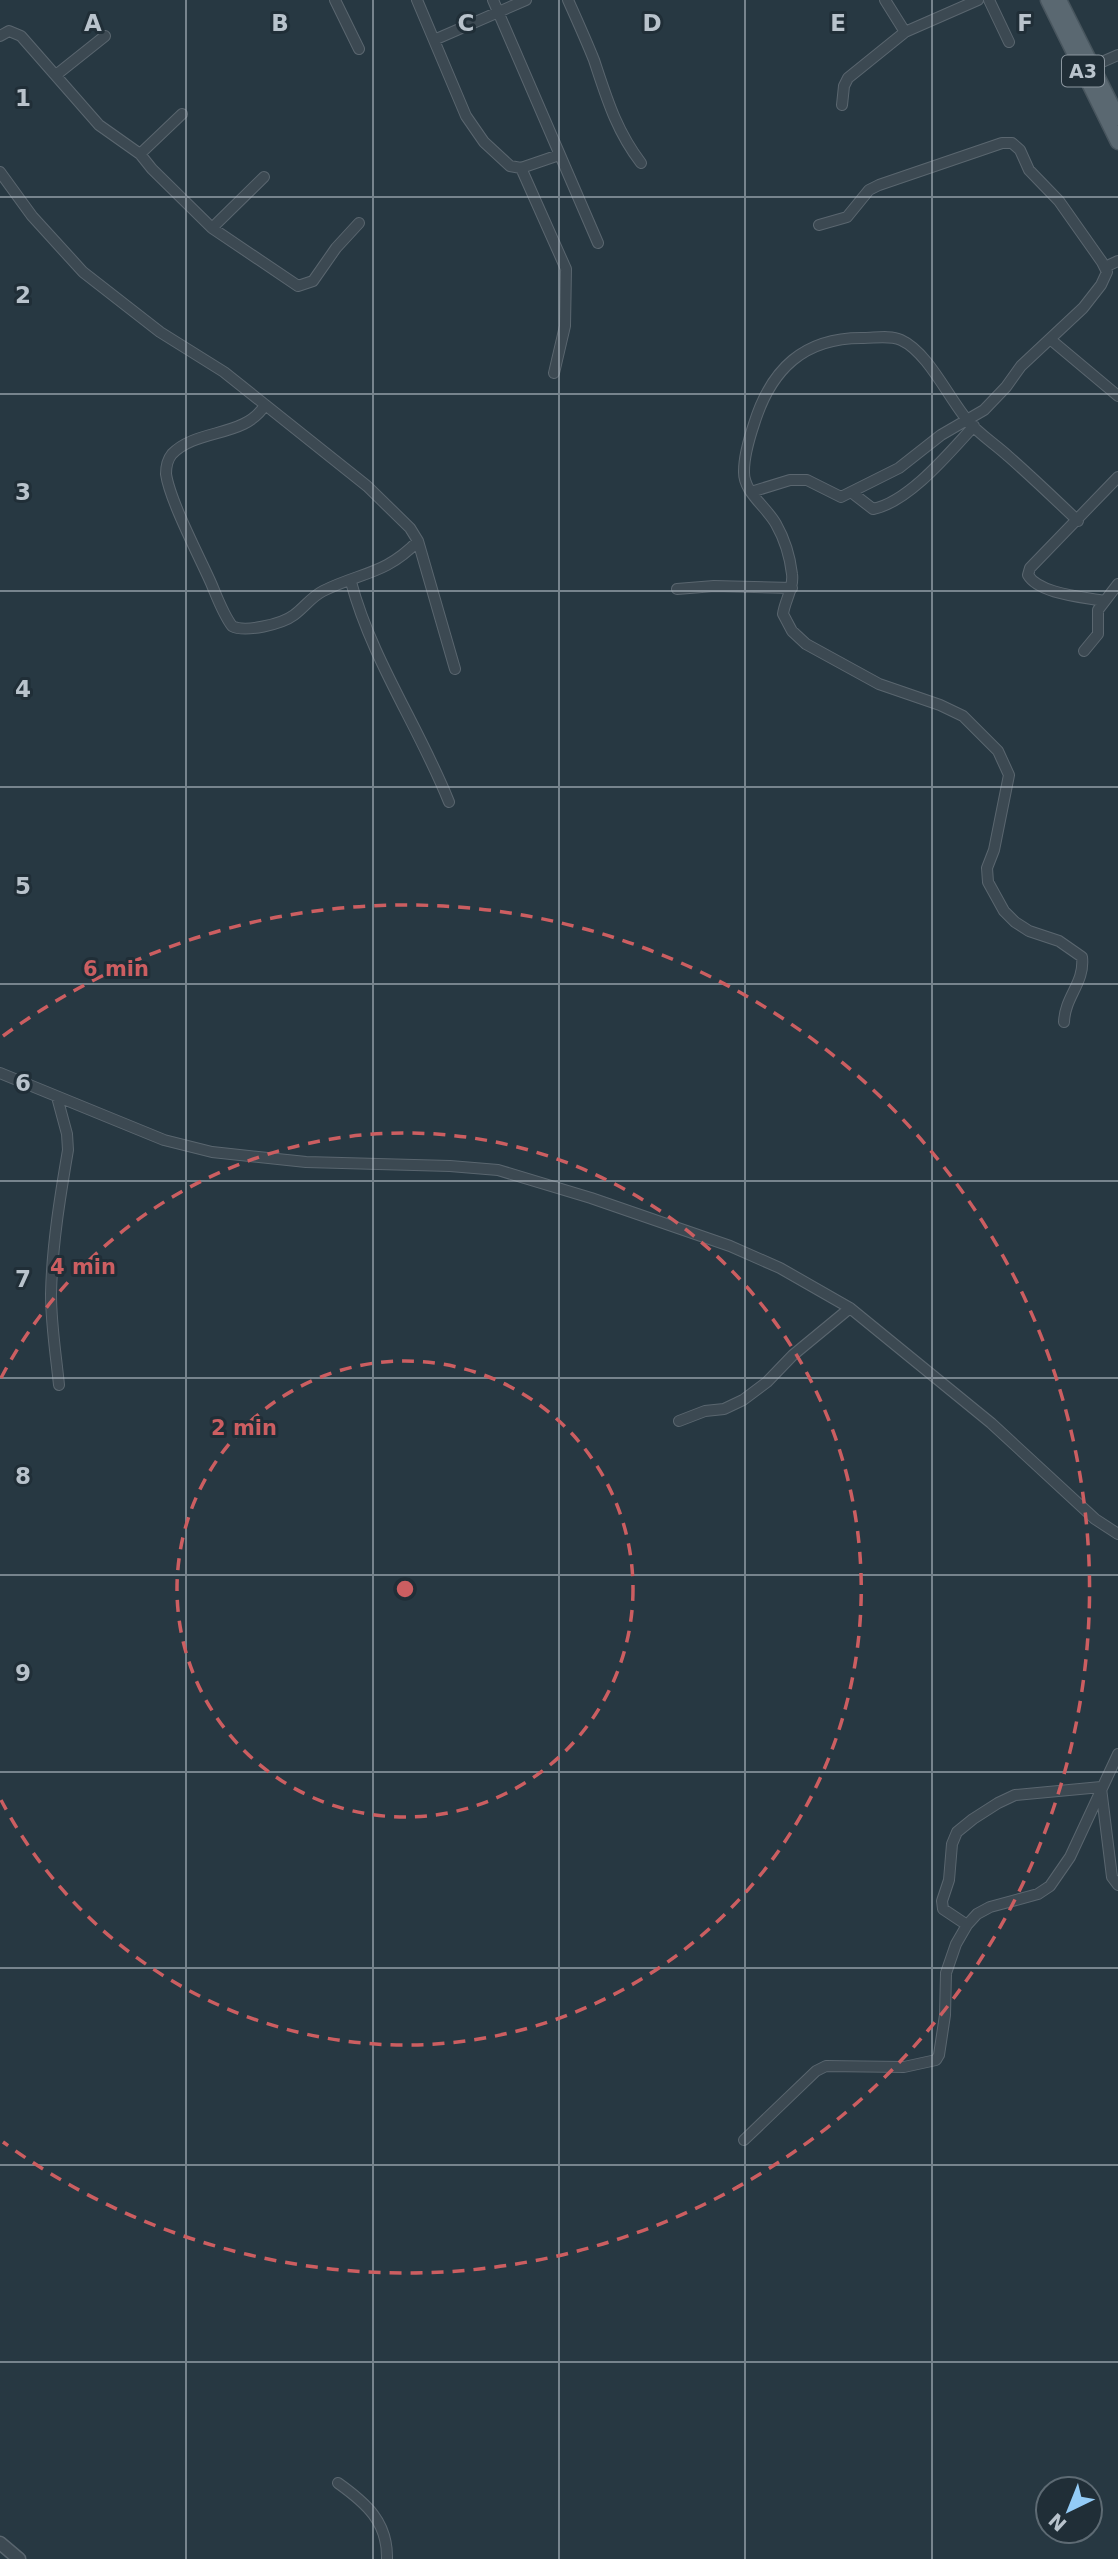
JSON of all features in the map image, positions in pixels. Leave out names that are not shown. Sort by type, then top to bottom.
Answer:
[{"type":"main road","name":"A3","points":[[1048,0],[1118,118]]},
{"type":"main road","name":"A3","points":[[1059,0],[1118,142]]},
{"type":"street","points":[[335,0],[359,49]]},
{"type":"street","points":[[417,0],[472,125],[484,142],[510,166],[521,168],[559,155]]},
{"type":"street","points":[[493,0],[598,243]]},
{"type":"street","points":[[434,40],[526,0]]},
{"type":"street","points":[[568,0],[593,58],[613,118],[641,163]]},
{"type":"street","points":[[885,0],[905,32]]},
{"type":"street","points":[[842,105],[844,86],[848,78],[905,32],[978,0]]},
{"type":"street","points":[[989,0],[1009,42]]},
{"type":"street","points":[[0,36],[9,30],[15,32],[99,125],[140,154],[212,228],[298,286],[313,281],[336,248],[359,223]]},
{"type":"street","points":[[56,75],[104,36]]},
{"type":"street","points":[[1087,68],[1118,55]]},
{"type":"street","points":[[140,154],[182,114]]},
{"type":"street","points":[[819,225],[847,217],[869,190],[879,185],[1002,143],[1012,143],[1020,150],[1029,170],[1059,201],[1107,272],[1101,285],[1083,308],[1021,366],[945,457],[893,501],[873,509],[851,492]]},
{"type":"street","points":[[521,168],[566,269],[565,326],[554,373]]},
{"type":"street","points":[[0,172],[32,216],[83,272],[160,332],[224,372],[367,486],[410,528],[418,541],[454,669]]},
{"type":"street","points":[[212,228],[264,177]]},
{"type":"street","points":[[1105,267],[1118,261]]},
{"type":"street","points":[[1064,1022],[1065,1007],[1084,972],[1082,957],[1059,941],[1029,931],[1015,922],[1004,911],[988,882],[987,868],[994,850],[1009,775],[998,751],[963,716],[879,684],[806,644],[792,631],[783,614],[792,587],[791,565],[783,539],[775,522],[745,485],[749,438],[770,383],[782,368],[808,349],[828,341],[846,338],[902,340],[916,351],[943,383],[971,423],[1078,521]]},
{"type":"street","points":[[1050,339],[1118,396]]},
{"type":"street","points":[[265,405],[257,417],[247,423],[183,447],[167,461],[166,470],[174,498],[228,621],[237,629],[278,623],[294,615],[314,596],[391,565],[418,541]]},
{"type":"street","points":[[751,492],[790,480],[807,480],[841,497],[899,468],[941,435],[971,423]]},
{"type":"street","points":[[1104,601],[1040,586],[1028,575],[1030,568],[1118,477]]},
{"type":"street","points":[[351,582],[359,614],[373,646],[433,762],[449,802]]},
{"type":"street","points":[[1084,651],[1098,634],[1098,610],[1118,584]]},
{"type":"street","points":[[677,589],[714,586],[792,587]]},
{"type":"street","points":[[0,1073],[164,1140],[212,1152],[306,1163],[450,1166],[498,1170],[591,1198],[730,1246],[780,1268],[850,1308],[991,1423],[1095,1519],[1118,1534]]},
{"type":"street","points":[[57,1097],[67,1134],[68,1150],[54,1252],[51,1296],[59,1385]]},
{"type":"street","points":[[679,1421],[705,1411],[724,1409],[743,1400],[850,1308]]},
{"type":"street","points":[[744,2140],[817,2071],[826,2066],[904,2067],[936,2060],[945,2015],[946,1973],[956,1944],[967,1924],[990,1907],[1038,1894],[1050,1886],[1070,1857],[1118,1754]]},
{"type":"street","points":[[1101,1787],[1112,1877],[1118,1885]]},
{"type":"street","points":[[967,1924],[943,1909],[942,1902],[949,1880],[952,1844],[957,1832],[998,1802],[1015,1795],[1101,1787]]},
{"type":"street","points":[[338,2483],[358,2497],[376,2518],[387,2542],[387,2559]]},
{"type":"street","points":[[0,2543],[16,2558]]}]
